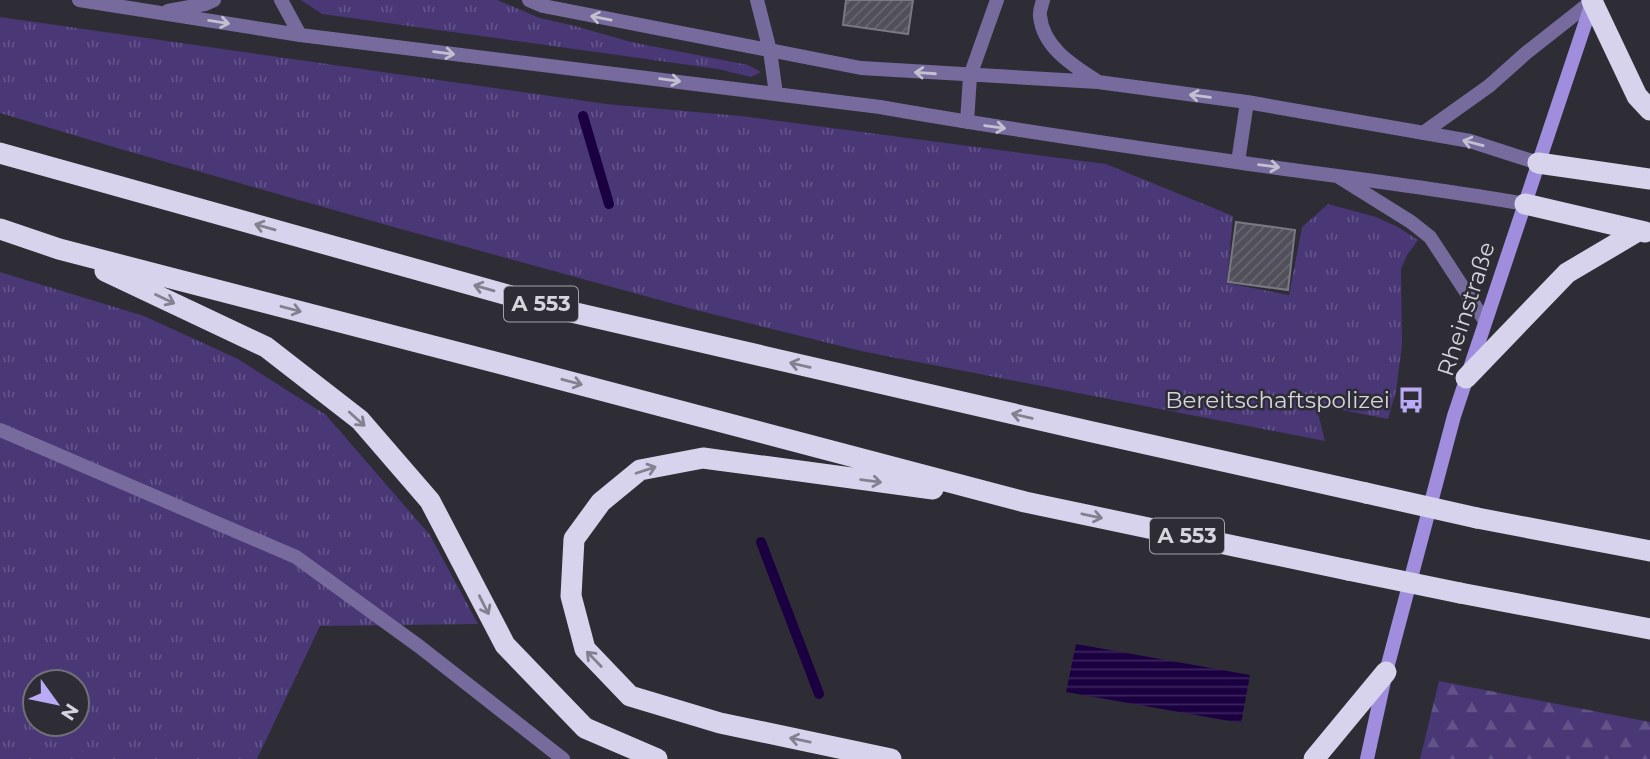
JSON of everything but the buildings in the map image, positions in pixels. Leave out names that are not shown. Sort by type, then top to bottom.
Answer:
[{"type":"highway","points":[[1593,1],[1637,96],[1650,110]]},
{"type":"highway","name":"A 553","points":[[0,153],[554,308],[1366,494],[1548,533],[1650,551]]},
{"type":"highway","points":[[1538,163],[1650,179]]},
{"type":"highway","points":[[1525,204],[1644,232]]},
{"type":"highway","name":"A 553","points":[[0,229],[59,249],[1025,502],[1460,593],[1650,629]]},
{"type":"highway","points":[[1466,378],[1567,273],[1644,232]]},
{"type":"highway","points":[[59,249],[266,347],[360,420],[430,501],[505,645],[584,728],[657,759]]},
{"type":"highway","points":[[891,759],[720,723],[630,696],[585,649],[571,596],[574,539],[601,502],[640,470],[703,458],[1025,502]]},
{"type":"highway","points":[[1314,759],[1386,672]]},
{"type":"main road","name":"Rheinstraße","points":[[1367,759],[1386,672],[1454,416],[1593,1]]},
{"type":"street","points":[[79,0],[300,35],[880,107],[1525,204]]},
{"type":"street","points":[[156,13],[214,0]]},
{"type":"street","points":[[281,0],[300,35]]},
{"type":"street","points":[[529,0],[543,6],[861,68],[1098,82],[1247,102],[1470,141],[1538,163]]},
{"type":"street","points":[[757,0],[770,51],[776,94]]},
{"type":"street","points":[[967,122],[970,76],[997,0]]},
{"type":"street","points":[[1043,0],[1040,15],[1046,36],[1063,58],[1098,82]]},
{"type":"street","points":[[1423,133],[1489,86],[1526,53],[1593,1]]},
{"type":"street","points":[[1238,162],[1247,102]]},
{"type":"street","points":[[1335,174],[1430,237],[1485,321]]},
{"type":"street","points":[[0,430],[296,557],[420,647],[563,759]]},
{"type":"green space","points":[[301,0],[497,0],[540,18],[631,42],[748,65],[761,72],[751,77],[718,69],[322,14]]},
{"type":"green space","points":[[0,17],[606,104],[741,116],[1106,164],[1233,216],[1227,283],[1289,295],[1302,227],[1328,204],[1376,217],[1418,240],[1401,269],[1402,345],[1396,391],[1388,419],[1316,405],[1325,441],[861,351],[696,310],[390,226],[0,113]]},
{"type":"green space","points":[[0,272],[144,316],[238,359],[326,415],[430,535],[478,624],[320,626],[257,759],[0,759]]},
{"type":"green space","points":[[1439,681],[1650,722],[1650,759],[1420,759]]},
{"type":"shaded area","points":[[1076,644],[1250,675],[1241,723],[1066,692]]},
{"type":"waterway","points":[[583,116],[609,204]]},
{"type":"waterway","points":[[761,542],[819,694]]},
{"type":"place","name":"Bereitschaftspolizei","points":[[1411,400]]}]
